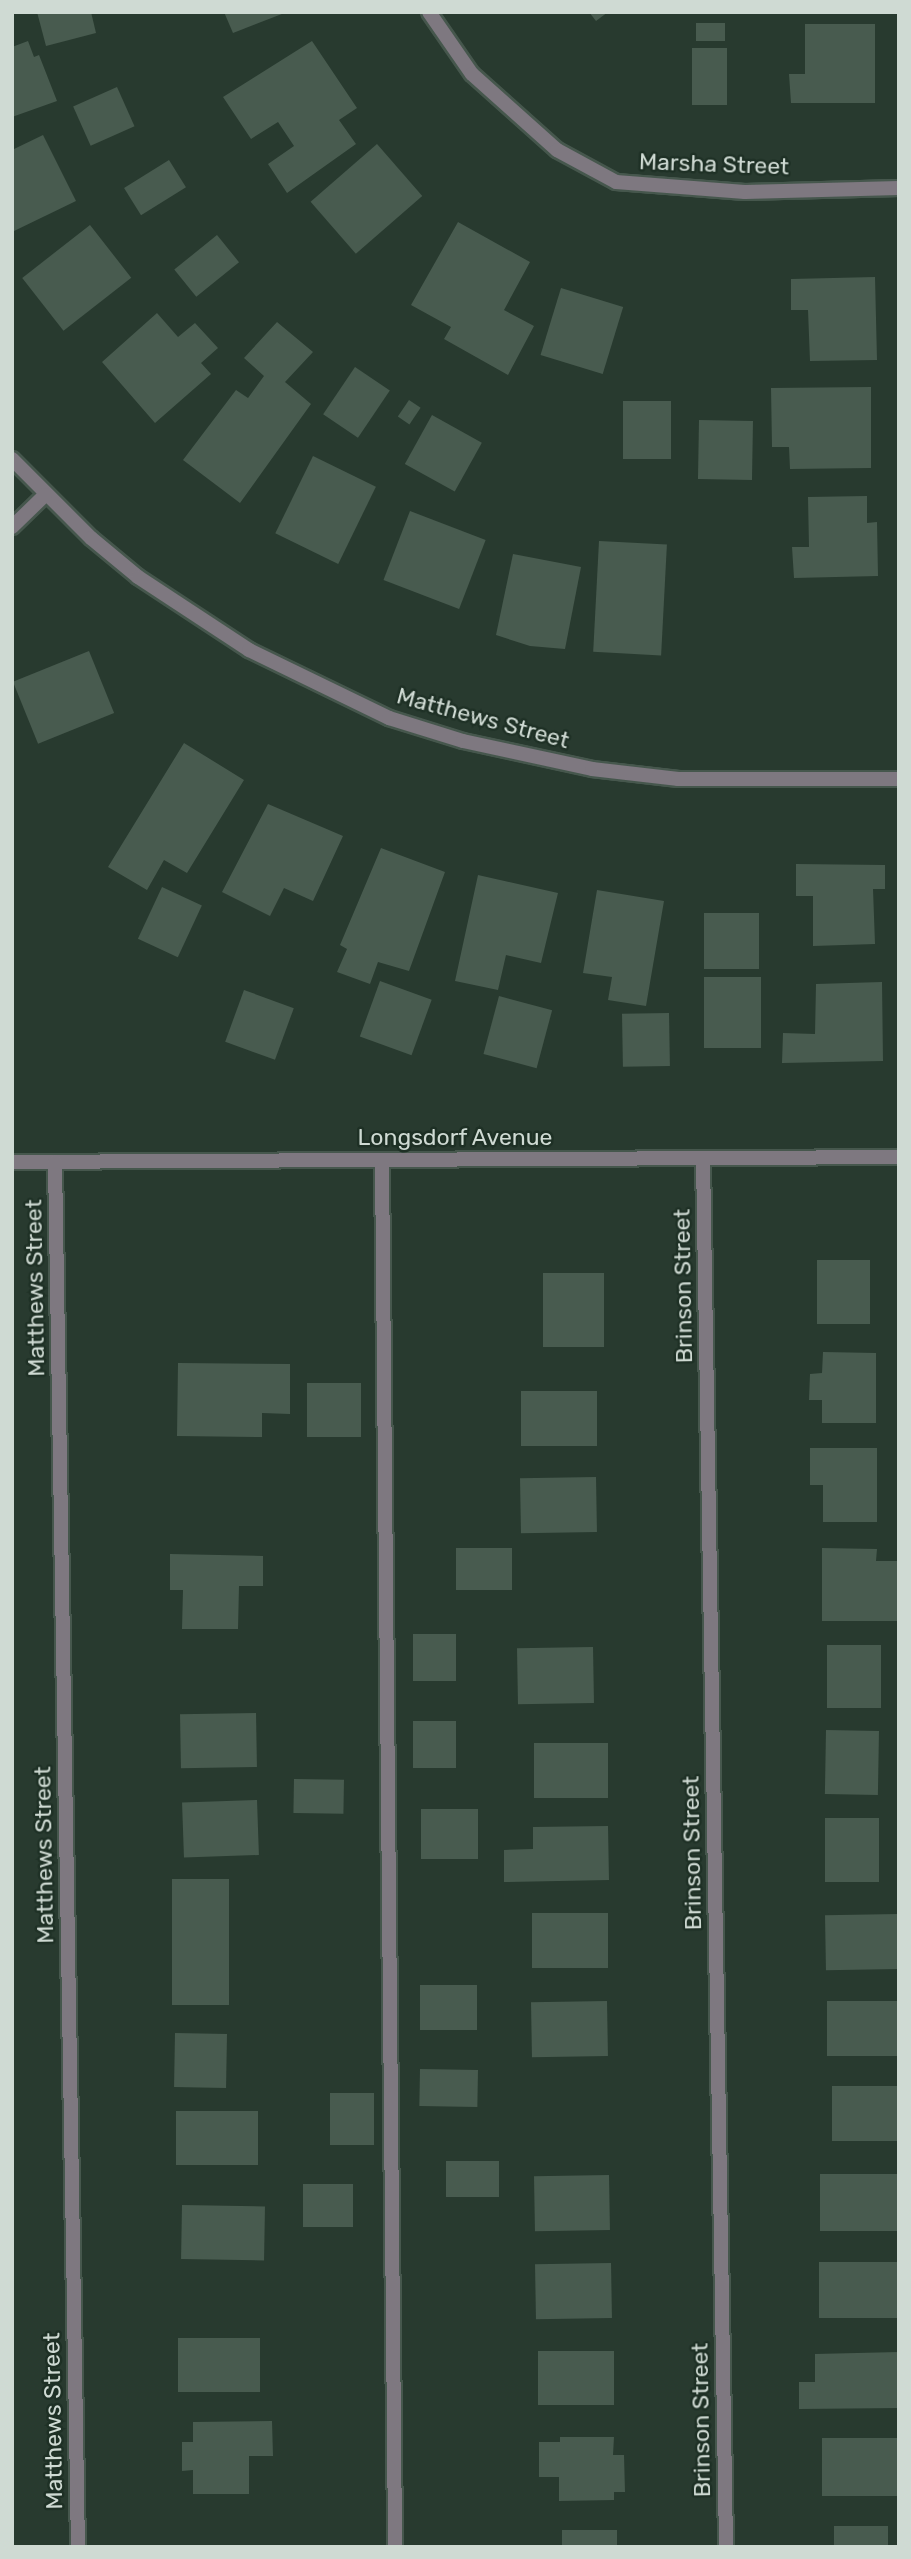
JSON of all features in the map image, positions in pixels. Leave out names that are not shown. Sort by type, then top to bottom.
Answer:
[{"type":"street","name":"Marsha Street","points":[[429,12],[472,74],[557,150],[616,182],[745,192],[899,188]]},
{"type":"street","name":"Matthews Street","points":[[12,459],[45,495],[138,577],[249,650],[389,718],[463,741],[604,771],[678,779],[899,779]]},
{"type":"street","points":[[12,527],[45,495]]},
{"type":"street","name":"Longsdorf Avenue","points":[[12,1162],[899,1157]]},
{"type":"street","name":"Brinson Street","points":[[703,1158],[726,2547]]},
{"type":"street","points":[[382,1160],[395,2547]]},
{"type":"street","name":"Matthews Street","points":[[55,1162],[78,2547]]},
{"type":"building","points":[[37,12],[91,12],[96,33],[46,46]]},
{"type":"building","points":[[224,12],[287,12],[233,33]]},
{"type":"building","points":[[589,12],[608,12],[596,21]]},
{"type":"building","points":[[696,23],[725,23],[725,41],[696,41]]},
{"type":"building","points":[[805,24],[875,24],[875,103],[791,103],[789,74],[805,74]]},
{"type":"building","points":[[28,41],[34,57],[39,55],[57,101],[12,117],[12,47]]},
{"type":"building","points":[[312,41],[357,108],[339,120],[356,144],[287,193],[268,164],[294,146],[278,122],[251,139],[223,97]]},
{"type":"building","points":[[692,48],[727,48],[727,105],[692,105]]},
{"type":"building","points":[[117,87],[134,126],[91,146],[73,107]]},
{"type":"building","points":[[43,135],[76,201],[12,232],[12,150]]},
{"type":"building","points":[[377,144],[422,196],[356,254],[311,202]]},
{"type":"building","points":[[169,160],[186,187],[141,215],[124,188]]},
{"type":"building","points":[[458,222],[530,262],[504,310],[534,326],[508,375],[444,339],[451,327],[411,305]]},
{"type":"building","points":[[90,225],[131,278],[63,331],[22,278]]},
{"type":"building","points":[[217,235],[239,262],[196,297],[174,270]]},
{"type":"building","points":[[875,277],[877,360],[810,361],[808,310],[791,310],[791,279]]},
{"type":"building","points":[[561,288],[623,307],[603,374],[541,355]]},
{"type":"building","points":[[157,313],[178,337],[195,323],[218,348],[201,363],[211,374],[155,423],[102,362]]},
{"type":"building","points":[[277,322],[313,352],[285,382],[311,404],[240,503],[183,460],[236,390],[248,398],[264,376],[244,358]]},
{"type":"building","points":[[355,367],[390,390],[358,438],[323,414]]},
{"type":"building","points":[[871,387],[871,468],[790,469],[789,447],[772,447],[771,388]]},
{"type":"building","points":[[409,400],[421,408],[409,424],[398,417]]},
{"type":"building","points":[[623,401],[671,401],[671,459],[623,459]]},
{"type":"building","points":[[432,415],[482,443],[455,492],[405,464]]},
{"type":"building","points":[[699,420],[753,421],[752,480],[698,479]]},
{"type":"building","points":[[313,456],[376,487],[338,564],[275,533]]},
{"type":"building","points":[[867,496],[867,523],[877,522],[878,576],[794,578],[792,547],[809,547],[808,497]]},
{"type":"building","points":[[410,511],[486,540],[459,609],[383,580]]},
{"type":"building","points":[[599,541],[667,545],[661,655],[593,652]]},
{"type":"building","points":[[513,554],[581,567],[565,649],[530,646],[496,635]]},
{"type":"building","points":[[89,651],[114,713],[38,744],[13,682]]},
{"type":"building","points":[[184,743],[244,780],[187,873],[164,860],[147,890],[108,867]]},
{"type":"building","points":[[268,804],[343,836],[313,901],[284,888],[270,916],[222,892]]},
{"type":"building","points":[[381,848],[445,872],[409,971],[378,962],[370,984],[337,972],[347,949],[340,945]]},
{"type":"building","points":[[796,864],[885,865],[885,889],[873,889],[875,944],[813,946],[813,896],[796,896]]},
{"type":"building","points":[[478,875],[558,893],[541,963],[506,955],[498,990],[455,981]]},
{"type":"building","points":[[162,887],[202,906],[178,957],[138,939]]},
{"type":"building","points":[[597,890],[664,901],[646,1006],[608,1000],[612,977],[583,973]]},
{"type":"building","points":[[704,913],[759,913],[759,969],[704,969]]},
{"type":"building","points":[[704,977],[761,977],[761,1048],[704,1048]]},
{"type":"building","points":[[380,981],[432,1000],[412,1055],[360,1036]]},
{"type":"building","points":[[882,982],[883,1061],[782,1063],[783,1033],[815,1034],[816,984]]},
{"type":"building","points":[[244,990],[294,1008],[275,1060],[225,1042]]},
{"type":"building","points":[[499,996],[552,1010],[537,1068],[483,1054]]},
{"type":"building","points":[[669,1013],[670,1066],[623,1067],[622,1014]]},
{"type":"building","points":[[817,1260],[870,1260],[870,1324],[817,1324]]},
{"type":"building","points":[[543,1273],[604,1273],[604,1347],[543,1347]]},
{"type":"building","points":[[823,1352],[876,1353],[876,1423],[822,1423],[822,1400],[809,1400],[810,1374],[822,1373]]},
{"type":"building","points":[[178,1363],[290,1364],[290,1414],[262,1413],[262,1437],[177,1436]]},
{"type":"building","points":[[307,1383],[361,1383],[361,1437],[307,1437]]},
{"type":"building","points":[[521,1391],[597,1391],[597,1446],[521,1446]]},
{"type":"building","points":[[810,1448],[877,1448],[877,1522],[823,1522],[823,1485],[810,1485]]},
{"type":"building","points":[[596,1477],[597,1532],[521,1533],[520,1478]]},
{"type":"building","points":[[456,1548],[512,1548],[512,1590],[456,1590]]},
{"type":"building","points":[[822,1548],[877,1549],[876,1561],[899,1561],[899,1621],[822,1621]]},
{"type":"building","points":[[170,1554],[263,1556],[263,1586],[239,1586],[238,1629],[182,1629],[183,1590],[170,1590]]},
{"type":"building","points":[[413,1634],[456,1634],[456,1681],[413,1681]]},
{"type":"building","points":[[827,1645],[881,1645],[881,1708],[827,1708]]},
{"type":"building","points":[[593,1647],[594,1703],[518,1704],[517,1648]]},
{"type":"building","points":[[256,1713],[257,1767],[181,1768],[180,1714]]},
{"type":"building","points":[[413,1721],[456,1721],[456,1768],[413,1768]]},
{"type":"building","points":[[826,1730],[879,1731],[878,1795],[825,1794]]},
{"type":"building","points":[[534,1743],[608,1743],[608,1798],[534,1798]]},
{"type":"building","points":[[294,1779],[344,1780],[343,1814],[293,1813]]},
{"type":"building","points":[[257,1800],[259,1855],[184,1858],[182,1803]]},
{"type":"building","points":[[421,1809],[478,1809],[478,1859],[421,1859]]},
{"type":"building","points":[[825,1818],[879,1818],[879,1882],[825,1882]]},
{"type":"building","points":[[608,1826],[609,1880],[504,1882],[504,1850],[533,1849],[533,1827]]},
{"type":"building","points":[[172,1879],[229,1879],[229,2005],[172,2005]]},
{"type":"building","points":[[532,1913],[608,1913],[608,1968],[532,1968]]},
{"type":"building","points":[[898,1914],[899,1969],[826,1970],[825,1915]]},
{"type":"building","points":[[420,1985],[477,1985],[477,2030],[420,2030]]},
{"type":"building","points":[[607,2001],[608,2056],[532,2057],[531,2002]]},
{"type":"building","points":[[827,2001],[899,2001],[899,2056],[827,2056]]},
{"type":"building","points":[[175,2033],[227,2034],[226,2088],[174,2087]]},
{"type":"building","points":[[420,2069],[478,2070],[477,2107],[419,2106]]},
{"type":"building","points":[[832,2086],[899,2086],[899,2141],[832,2141]]},
{"type":"building","points":[[330,2093],[374,2093],[374,2145],[330,2145]]},
{"type":"building","points":[[176,2111],[258,2111],[258,2165],[176,2165]]},
{"type":"building","points":[[446,2161],[499,2161],[499,2197],[446,2197]]},
{"type":"building","points":[[820,2174],[899,2174],[899,2231],[820,2231]]},
{"type":"building","points":[[609,2175],[610,2230],[535,2231],[534,2176]]},
{"type":"building","points":[[303,2184],[353,2184],[353,2227],[303,2227]]},
{"type":"building","points":[[182,2205],[265,2206],[264,2260],[181,2259]]},
{"type":"building","points":[[819,2262],[899,2262],[899,2318],[819,2318]]},
{"type":"building","points":[[611,2263],[612,2318],[536,2319],[535,2264]]},
{"type":"building","points":[[178,2338],[260,2338],[260,2392],[178,2392]]},
{"type":"building","points":[[538,2351],[614,2351],[614,2405],[538,2405]]},
{"type":"building","points":[[899,2352],[899,2408],[799,2409],[799,2382],[815,2382],[815,2354]]},
{"type":"building","points":[[272,2421],[273,2456],[249,2456],[249,2494],[193,2494],[193,2470],[182,2471],[182,2442],[193,2442],[193,2422]]},
{"type":"building","points":[[560,2437],[614,2437],[613,2455],[624,2455],[625,2492],[614,2492],[614,2500],[559,2501],[559,2477],[539,2477],[539,2442],[560,2442]]},
{"type":"building","points":[[822,2438],[899,2438],[899,2496],[822,2496]]},
{"type":"building","points":[[834,2526],[888,2526],[888,2547],[834,2547]]},
{"type":"building","points":[[562,2530],[617,2530],[617,2547],[562,2547]]}]
